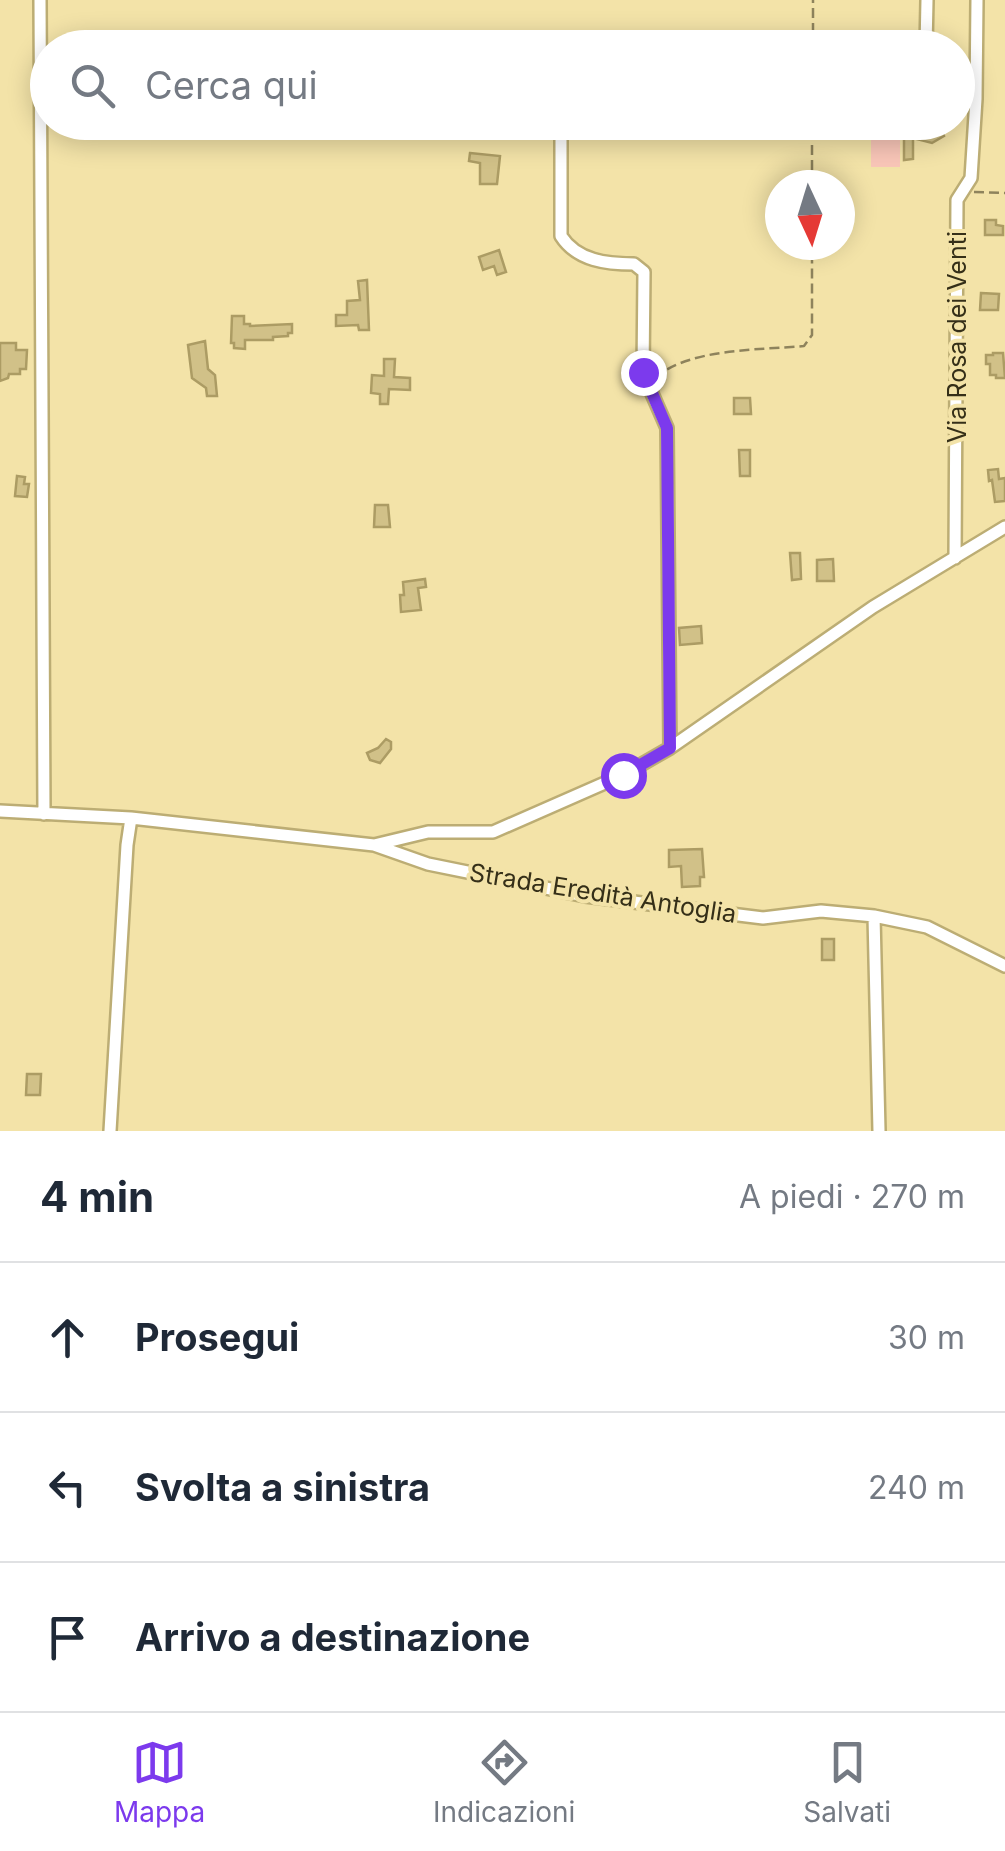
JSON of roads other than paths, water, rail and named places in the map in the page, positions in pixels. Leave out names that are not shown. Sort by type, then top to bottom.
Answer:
[{"type":"street","points":[[40,0],[40,30]]},
{"type":"street","points":[[926,0],[926,30]]},
{"type":"street","name":"Via Rosa dei Venti","points":[[975,115],[978,0]]},
{"type":"street","points":[[41,140],[44,814]]},
{"type":"street","points":[[562,140],[561,236],[566,244],[588,258],[604,264],[634,264],[644,272],[643,372],[667,428],[670,748]]},
{"type":"street","name":"Via Rosa dei Venti","points":[[956,558],[957,200],[971,178],[973,140]]},
{"type":"street","points":[[0,811],[131,818],[374,845],[428,832],[493,832],[623,775],[670,748],[873,606],[1005,527]]},
{"type":"street","points":[[110,1131],[131,818]]},
{"type":"street","name":"Strada Eredità Antoglia","points":[[374,845],[428,864],[585,896],[764,918],[821,911],[927,926],[1005,966]]},
{"type":"street","points":[[874,916],[878,1131]]}]
